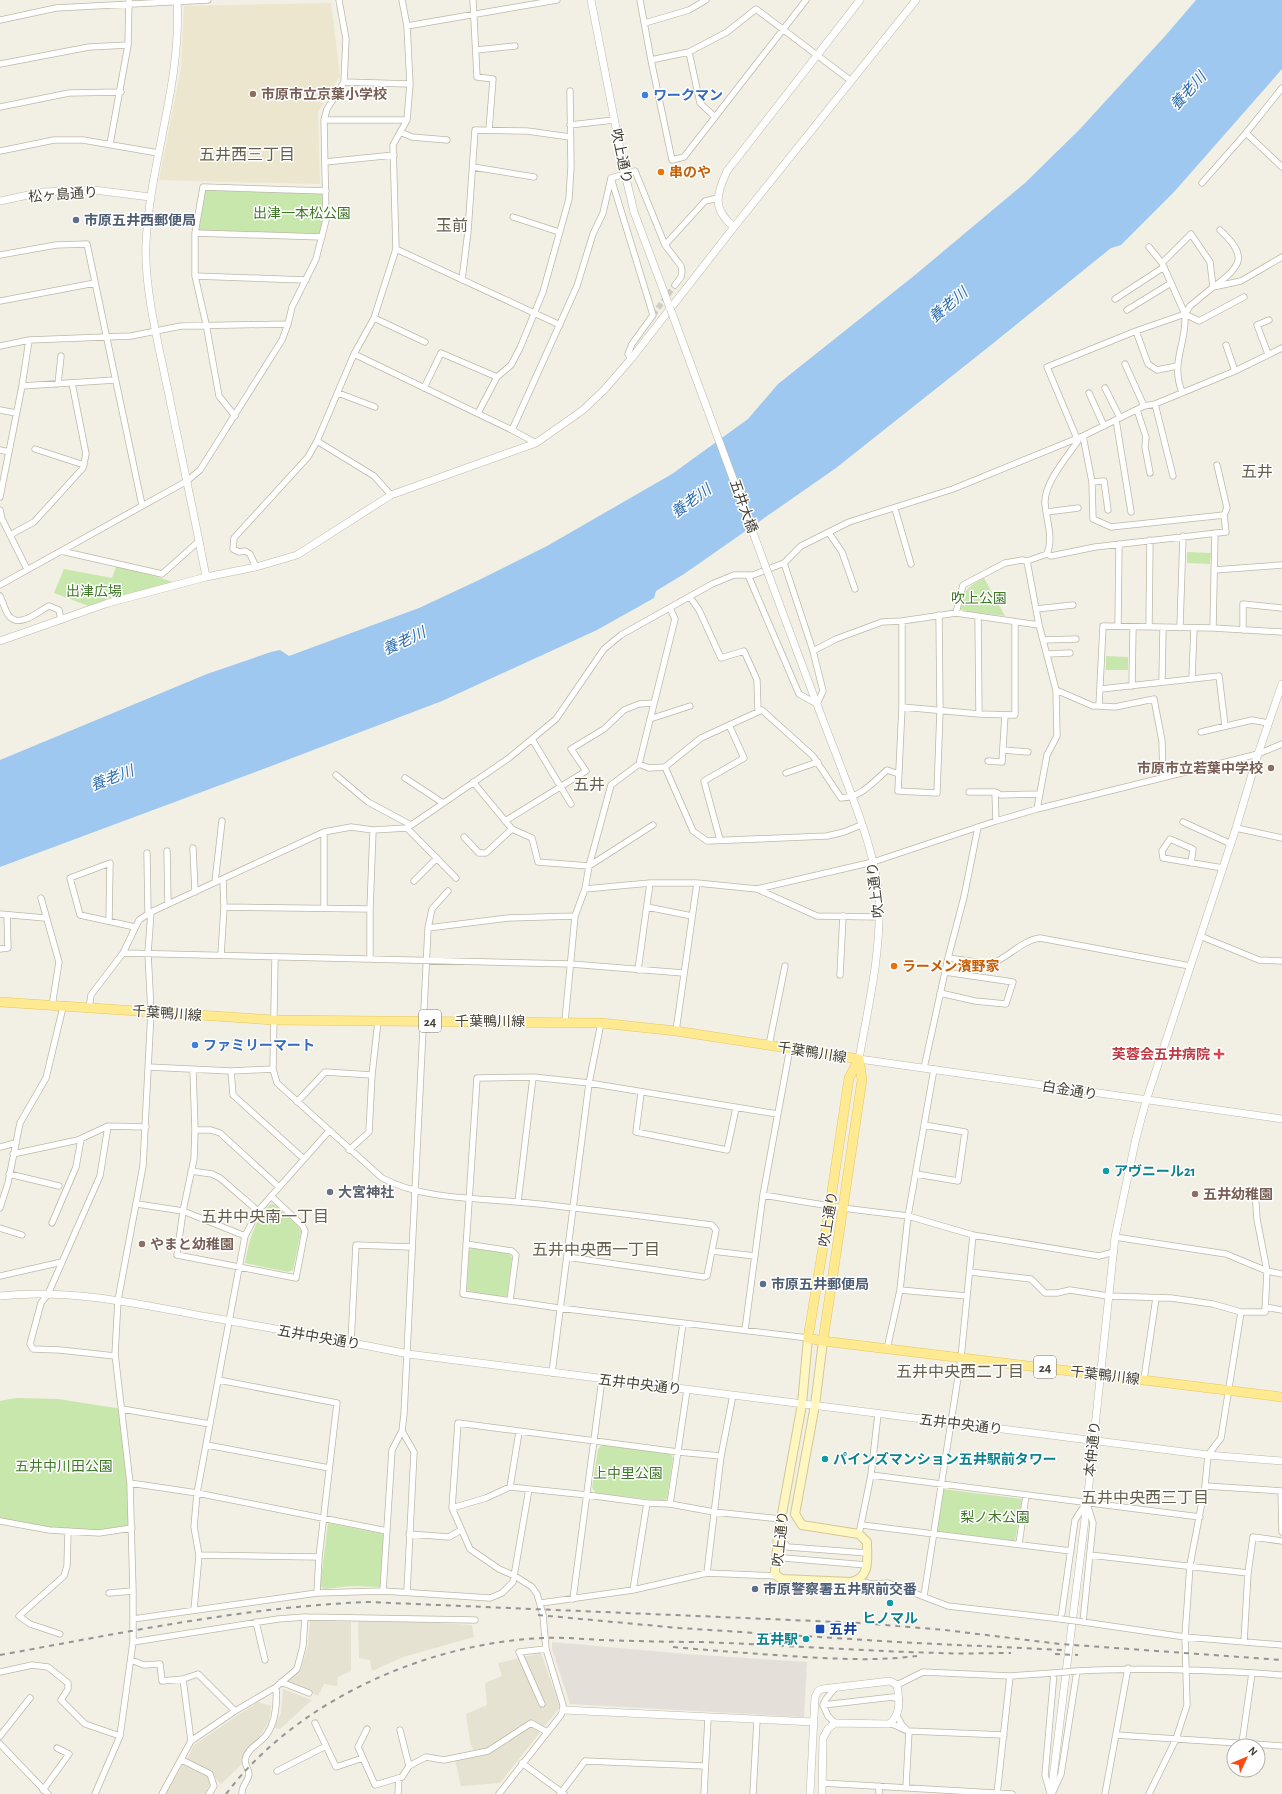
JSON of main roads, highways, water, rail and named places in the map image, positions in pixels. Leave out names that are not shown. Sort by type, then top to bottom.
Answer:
[{"type":"main road","name":"千葉鴨川線","points":[[0,1002],[274,1020],[565,1021],[601,1023],[676,1031],[859,1059]]},
{"type":"main road","name":"吹上通り","points":[[859,1059],[862,1080],[842,1208],[815,1405],[795,1514],[802,1525],[860,1534],[867,1542],[866,1565],[864,1575],[857,1581],[851,1582],[782,1579],[777,1576],[775,1568],[778,1536],[802,1404],[808,1338],[849,1078],[859,1059]]},
{"type":"main road","name":"千葉鴨川線","points":[[808,1338],[1282,1397]]},
{"type":"water","name":"養老川","points":[[1196,0],[1282,0],[1282,69],[1174,192],[1121,245],[1111,248],[836,468],[684,574],[656,591],[654,598],[597,630],[442,701],[0,867],[0,760],[207,674],[280,650],[289,656],[419,608],[547,546],[672,474],[748,419],[778,384],[915,275],[1025,183],[1080,129]]},
{"type":"tunnel","points":[[653,315],[675,285]]},
{"type":"railway","points":[[0,1655],[229,1615],[275,1609],[368,1602],[862,1623],[945,1630],[1060,1644],[1282,1660]]},
{"type":"railway","points":[[538,1615],[679,1628],[897,1642],[1062,1650]]},
{"type":"railway","points":[[226,1794],[255,1761],[289,1731],[327,1705],[368,1683],[410,1665],[455,1651],[499,1642],[557,1638],[702,1642],[910,1652],[1011,1653]]},
{"type":"railway","points":[[673,1647],[804,1657],[875,1659],[917,1656]]},
{"type":"railway","points":[[1055,1654],[1078,1655]]},
{"type":"place","name":"市原市立京葉小学校","points":[[253,94]]},
{"type":"place","name":"ワークマン","points":[[645,95]]},
{"type":"place","name":"串のや","points":[[661,172]]},
{"type":"place","name":"市原五井西郵便局","points":[[76,220]]},
{"type":"place","name":"市原市立若葉中学校","points":[[1271,768]]},
{"type":"place","name":"ラーメン濱野家","points":[[894,966]]},
{"type":"place","name":"ファミリーマート","points":[[195,1045]]},
{"type":"place","name":"芙蓉会五井病院","points":[[1219,1054]]},
{"type":"place","name":"アヴニール21","points":[[1106,1171]]},
{"type":"place","name":"大宮神社","points":[[330,1192]]},
{"type":"place","name":"五井幼稚園","points":[[1195,1194]]},
{"type":"place","name":"やまと幼稚園","points":[[142,1244]]},
{"type":"place","name":"市原五井郵便局","points":[[763,1284]]},
{"type":"place","name":"パインズマンション五井駅前タワー","points":[[825,1459]]},
{"type":"place","name":"市原警察署五井駅前交番","points":[[755,1589]]},
{"type":"place","name":"ヒノマル","points":[[890,1603]]},
{"type":"place","name":"五井","points":[[820,1629]]},
{"type":"place","name":"五井駅","points":[[806,1639]]},
{"type":"district","name":"五井西三丁目","points":[[247,154]]},
{"type":"district","name":"玉前","points":[[452,225]]},
{"type":"district","name":"五井","points":[[1257,471]]},
{"type":"district","name":"五井","points":[[589,784]]},
{"type":"district","name":"五井中央南一丁目","points":[[265,1216]]},
{"type":"district","name":"五井中央西一丁目","points":[[596,1249]]},
{"type":"district","name":"五井中央西二丁目","points":[[960,1371]]},
{"type":"district","name":"五井中央西三丁目","points":[[1145,1497]]},
{"type":"park label","name":"出津一本松公園","points":[[302,213]]},
{"type":"park label","name":"出津広場","points":[[94,591]]},
{"type":"park label","name":"吹上公園","points":[[979,598]]},
{"type":"park label","name":"五井中川田公園","points":[[64,1466]]},
{"type":"park label","name":"上中里公園","points":[[628,1473]]},
{"type":"park label","name":"梨ノ木公園","points":[[995,1517]]}]
